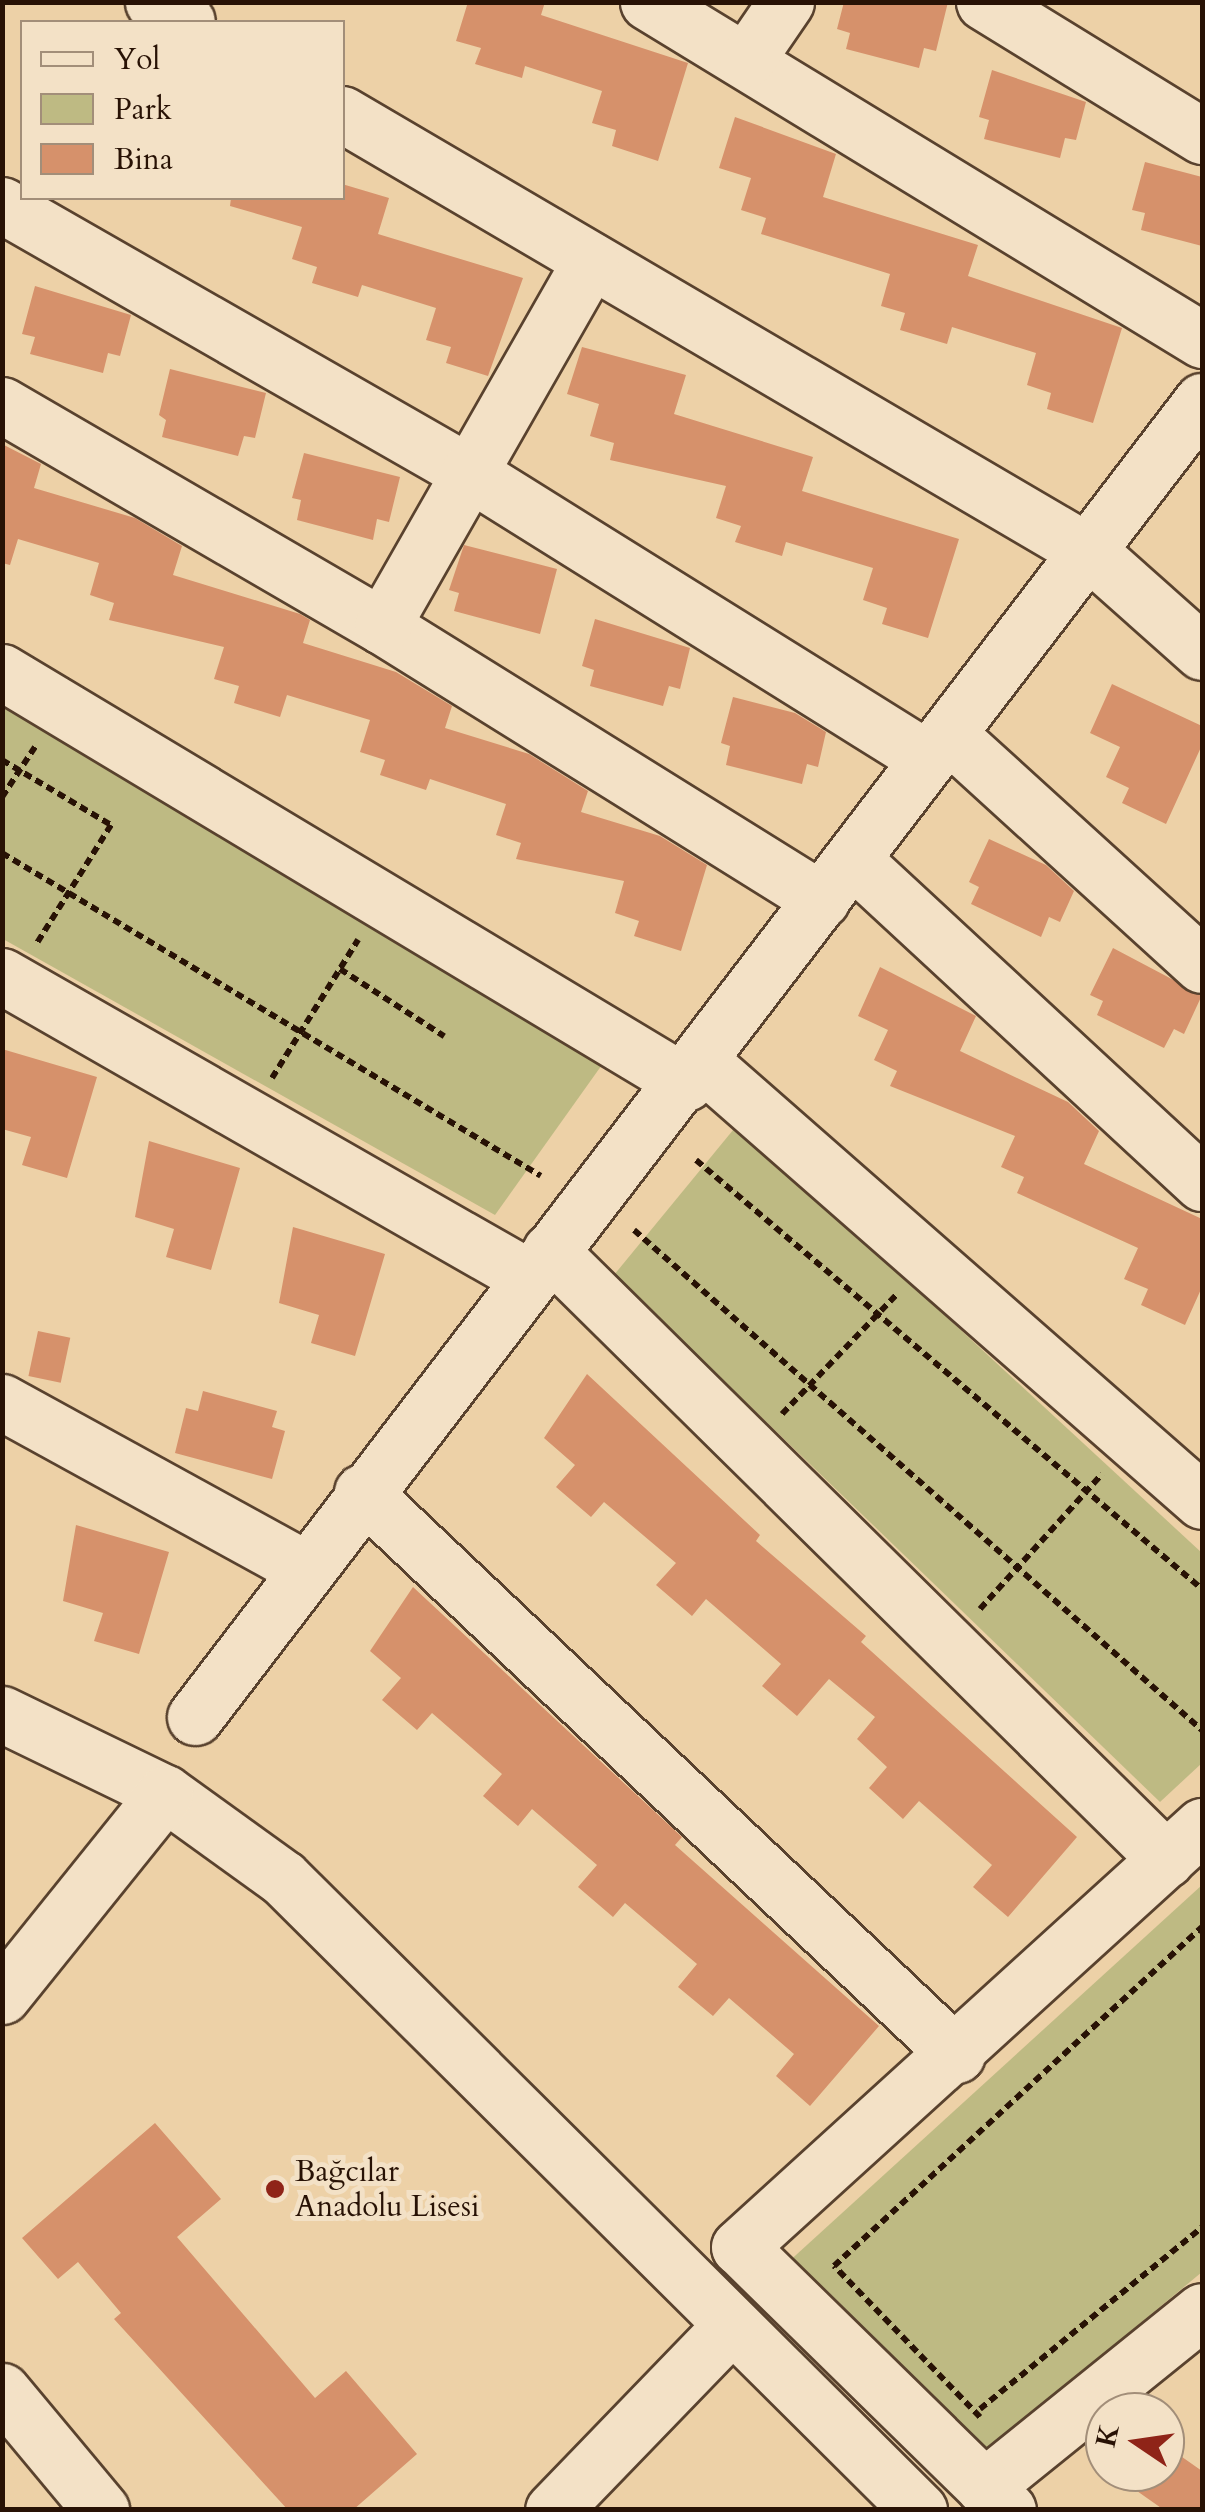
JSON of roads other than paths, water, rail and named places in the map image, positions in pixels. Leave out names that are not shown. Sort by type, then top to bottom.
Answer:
[{"type":"street","points":[[152,2],[183,20]]},
{"type":"street","points":[[648,2],[1202,340]]},
{"type":"street","points":[[747,60],[786,2]]},
{"type":"street","points":[[984,2],[1202,136]]},
{"type":"street","points":[[345,116],[1092,554],[1202,652]]},
{"type":"street","points":[[2,205],[938,746],[1202,964]]},
{"type":"street","points":[[382,626],[590,260]]},
{"type":"street","points":[[195,1717],[362,1492],[693,1072],[938,746],[1092,554],[1202,401]]},
{"type":"street","points":[[2,405],[382,626],[837,880],[1202,1183]]},
{"type":"street","points":[[2,672],[382,901],[693,1072],[930,1259],[1136,1438],[1202,1501]]},
{"type":"street","points":[[8,979],[248,1117],[539,1264],[752,1444],[952,1640],[1184,1843],[957,2055],[739,2247],[996,2498],[1202,2312]]},
{"type":"street","points":[[2,1402],[304,1568]]},
{"type":"street","points":[[362,1492],[957,2055]]},
{"type":"street","points":[[2,1714],[165,1793],[283,1878],[730,2328],[919,2510]]},
{"type":"street","points":[[2,1996],[165,1793]]},
{"type":"street","points":[[553,2510],[730,2328]]},
{"type":"street","points":[[2,2391],[101,2510]]},
{"type":"place","name":"Bağcılar Anadolu Lisesi","points":[[275,2189]]}]
